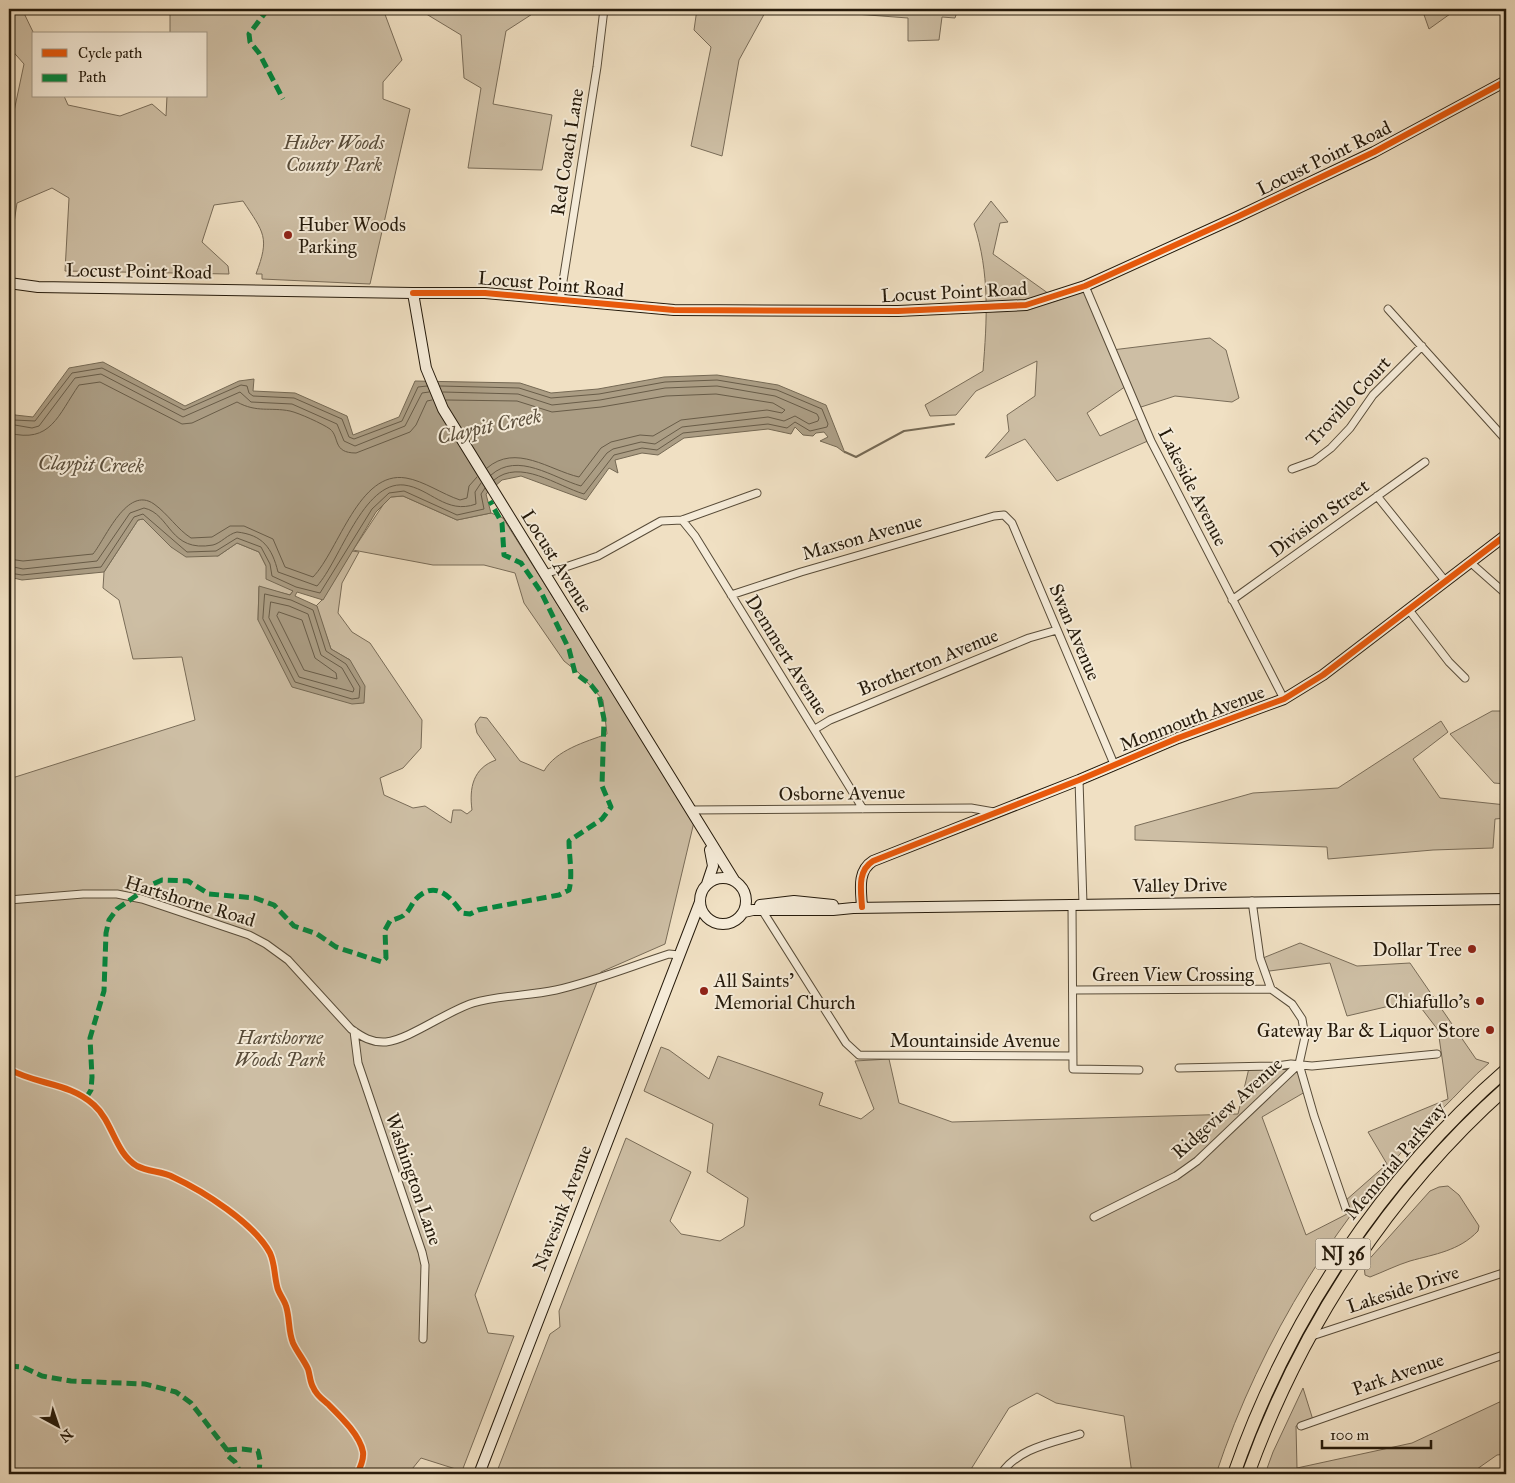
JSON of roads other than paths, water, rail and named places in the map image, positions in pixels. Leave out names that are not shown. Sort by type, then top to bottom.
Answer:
[{"type":"highway","name":"Memorial Parkway","points":[[1234,1474],[1255,1419],[1283,1357],[1314,1300],[1346,1249],[1422,1153],[1469,1104],[1506,1070]]},
{"type":"highway","name":"Memorial Parkway","points":[[1248,1474],[1281,1392],[1309,1337],[1353,1264],[1393,1209],[1445,1149],[1506,1088]]},
{"type":"street","name":"Red Coach Lane","points":[[560,300],[597,66],[604,9]]},
{"type":"street","name":"Locust Point Road","points":[[9,283],[38,287],[412,293],[477,292],[674,310],[969,309],[1033,304],[1085,286],[1374,152],[1506,80]]},
{"type":"street","name":"Lakeside Avenue","points":[[1085,286],[1151,441],[1284,698]]},
{"type":"street","name":"Locust Avenue","points":[[412,293],[430,379],[446,414],[734,880]]},
{"type":"street","points":[[1388,309],[1506,440]]},
{"type":"street","name":"Trovillo Court","points":[[1292,469],[1314,461],[1331,448],[1350,428],[1373,395],[1422,346]]},
{"type":"street","name":"Division Street","points":[[1232,600],[1425,462]]},
{"type":"street","points":[[545,574],[598,556],[661,521],[682,520],[757,493]]},
{"type":"street","points":[[1377,496],[1446,582]]},
{"type":"street","name":"Maxson Avenue","points":[[731,595],[801,572],[994,516],[1004,515]]},
{"type":"street","name":"Swan Avenue","points":[[1004,515],[1012,523],[1114,764]]},
{"type":"street","name":"Demmert Avenue","points":[[682,520],[695,536],[863,809]]},
{"type":"street","name":"Monmouth Avenue","points":[[858,908],[861,877],[870,863],[994,812],[1079,780],[1114,764],[1284,698],[1323,676],[1506,534]]},
{"type":"street","points":[[1471,563],[1506,594]]},
{"type":"street","points":[[1409,610],[1449,662],[1465,678]]},
{"type":"street","name":"Brotherton Avenue","points":[[815,729],[830,720],[1029,638],[1057,630]]},
{"type":"street","points":[[1073,1056],[1078,905],[1079,780]]},
{"type":"street","name":"Osborne Avenue","points":[[691,810],[971,808],[994,812]]},
{"type":"street","name":"Locust Avenue","points":[[706,834],[713,866],[706,884]]},
{"type":"street","points":[[718,878],[734,880],[742,888],[746,898],[744,912],[736,920],[728,924],[719,924],[709,919],[703,912],[700,902],[701,894],[706,884],[718,878]]},
{"type":"street","name":"Hartshorne Road","points":[[9,900],[83,894],[117,894],[142,899],[249,935],[266,944],[288,960],[331,1010],[354,1031],[376,1042],[390,1041],[454,1010],[476,1002],[555,990],[670,954],[679,955]]},
{"type":"street","name":"Valley Drive","points":[[746,898],[760,905],[802,901],[858,908]]},
{"type":"street","name":"Valley Drive","points":[[744,912],[762,910],[1252,901],[1506,899]]},
{"type":"street","points":[[1252,901],[1260,958],[1272,989]]},
{"type":"street","name":"Navesink Avenue","points":[[479,1474],[700,902]]},
{"type":"street","name":"Mountainside Avenue","points":[[762,910],[841,1036],[852,1050],[860,1055],[1073,1056],[1073,1069],[1139,1070]]},
{"type":"street","name":"Navesink Avenue","points":[[679,955],[697,923],[709,919]]},
{"type":"street","name":"Green View Crossing","points":[[1074,990],[1272,989]]},
{"type":"street","name":"Ridgeview Avenue","points":[[1094,1217],[1176,1176],[1196,1162],[1299,1064],[1305,1037],[1302,1019],[1292,1004],[1272,989]]},
{"type":"street","name":"Washington Lane","points":[[354,1031],[358,1063],[425,1265],[423,1339]]},
{"type":"street","points":[[1179,1068],[1299,1064],[1312,1066],[1437,1054]]},
{"type":"street","points":[[1299,1064],[1346,1209]]},
{"type":"street","name":"Lakeside Drive","points":[[1309,1337],[1506,1272]]},
{"type":"street","name":"Park Avenue","points":[[1301,1426],[1506,1354]]},
{"type":"street","points":[[1001,1474],[1009,1463],[1027,1451],[1080,1434]]},
{"type":"water","points":[[103,362],[185,406],[239,381],[254,379],[253,391],[295,393],[347,416],[353,435],[399,417],[415,381],[520,383],[551,393],[598,389],[664,377],[717,375],[778,385],[826,405],[845,453],[837,447],[820,441],[828,437],[824,432],[816,433],[813,436],[803,435],[795,427],[791,434],[768,429],[684,438],[658,455],[642,453],[615,460],[618,473],[609,468],[586,500],[521,476],[502,480],[486,494],[491,513],[457,520],[403,496],[391,497],[376,512],[323,600],[297,592],[295,596],[317,606],[331,649],[350,660],[365,686],[364,703],[352,704],[292,687],[258,620],[259,586],[290,595],[293,591],[266,579],[266,566],[259,552],[237,543],[218,556],[186,557],[171,547],[143,519],[138,520],[104,572],[22,580],[9,577],[9,403],[15,415],[33,417],[69,368]]},
{"type":"waterway","name":"Claypit Creek","points":[[845,452],[856,457],[904,431],[954,424]]},
{"type":"place","name":"Huber Woods Parking","points":[[288,235]]},
{"type":"place","name":"Dollar Tree","points":[[1472,949]]},
{"type":"place","name":"All Saints' Memorial Church","points":[[704,991]]},
{"type":"place","name":"Chiafullo's","points":[[1480,1001]]},
{"type":"place","name":"Gateway Bar & Liquor Store","points":[[1490,1030]]},
{"type":"park label","name":"Huber Woods County Park","points":[[334,153]]},
{"type":"park label","name":"Hartshorne Woods Park","points":[[280,1048]]}]
